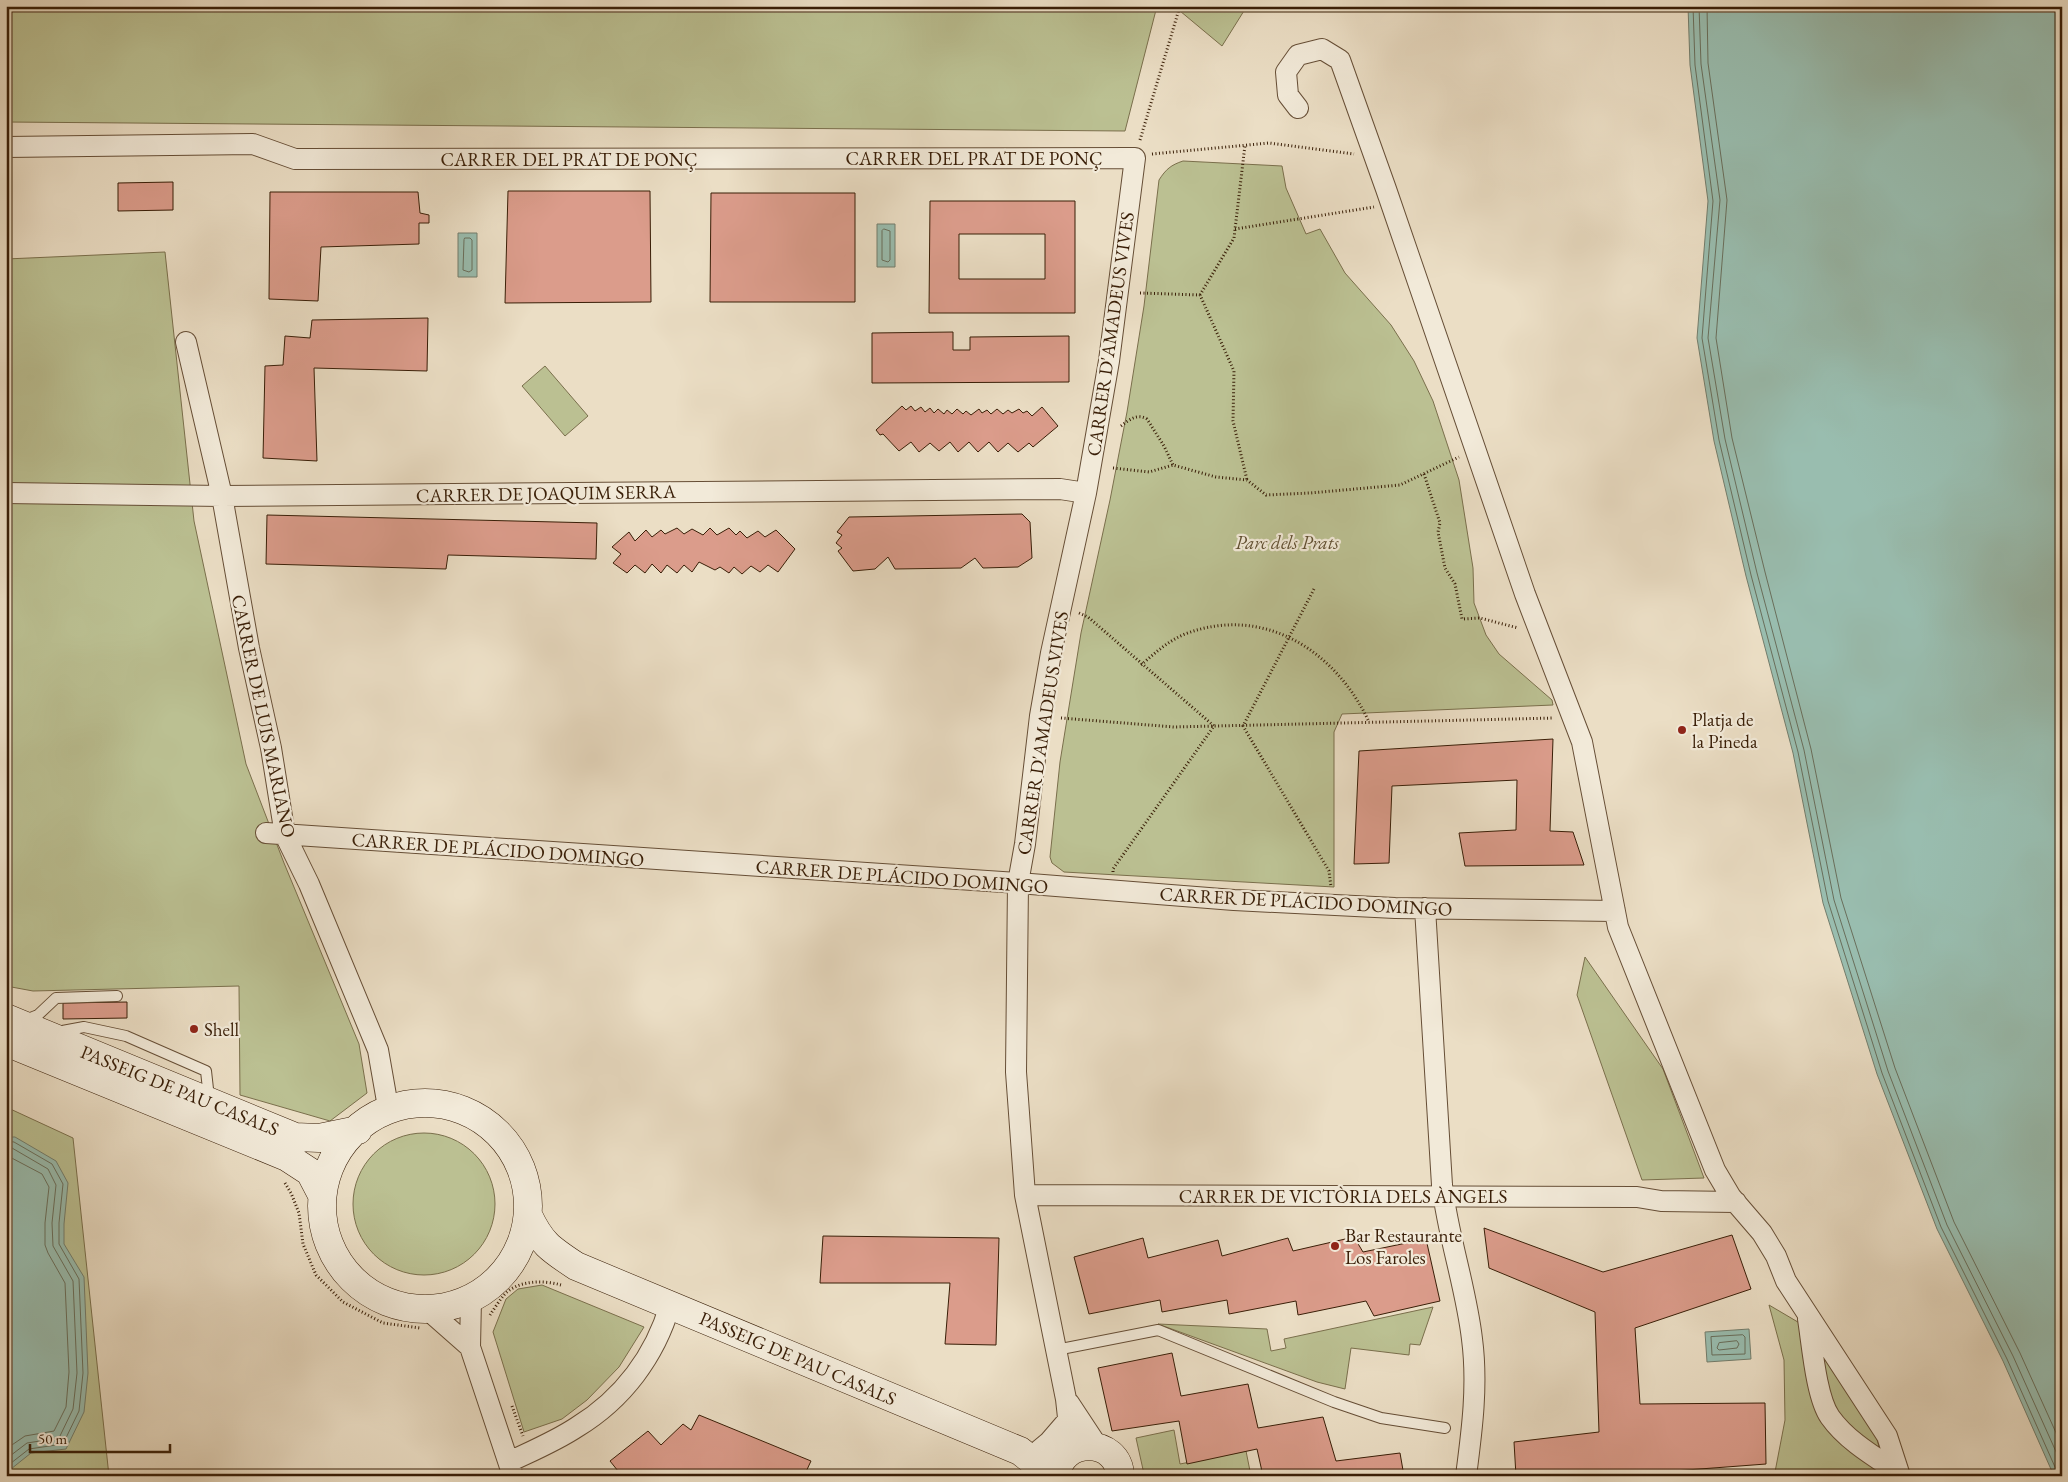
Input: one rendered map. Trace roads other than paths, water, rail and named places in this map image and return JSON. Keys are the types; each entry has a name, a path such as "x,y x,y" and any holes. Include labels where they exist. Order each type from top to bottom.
{"street":[{"path":"1298,108 1288,95 1286,72 1298,55 1322,49 1340,60 1392,204 1540,634 1582,742 1618,928 1715,1170 1736,1202 1762,1233 1776,1256 1786,1281 1887,1436 1899,1474"},
{"name":"CARRER DEL PRAT DE PONÇ","path":"6,147 253,144 295,159 1135,158"},
{"name":"CARRER D'AMADEUS VIVES","path":"1082,1448 1070,1436 1066,1399 1025,1195 1016,1072 1018,883 1025,844 1040,716 1086,493 1109,361 1135,158"},
{"name":"CARRER DE LUIS MARIANO","path":"186,342 222,496 249,648 271,748 276,834 309,884 378,1050 388,1107"},
{"name":"CARRER DE JOAQUIM SERRA","path":"6,493 222,496 1060,489 1086,493"},
{"name":"CARRER DE PLÁCIDO DOMINGO","path":"276,834 1018,883 1234,900 1425,908 1615,911"},
{"path":"1425,908 1443,1195 1468,1313 1474,1362 1474,1418 1466,1476"},
{"name":"PASSEIG DE PAU CASALS","path":"10,1028 46,1035 295,1137 319,1138 358,1130"},
{"name":"PASSEIG DE PAU CASALS","path":"10,1028 287,1157 310,1172 322,1195"},
{"path":"470,1347 426,1320 362,1290 338,1264 324,1231 322,1195 328,1171 340,1148 371,1116 388,1107 424,1101 440,1103 472,1113 486,1122 507,1144 522,1171 528,1214 521,1240 508,1267 491,1285 480,1308 470,1347 511,1469 529,1452 578,1427 635,1378 664,1326 670,1305"},
{"name":"CARRER DE VICTÒRIA DELS ÀNGELS","path":"1025,1195 1443,1195 1637,1197 1661,1201 1736,1202"},
{"name":"PASSEIG DE PAU CASALS","path":"528,1214 536,1233 569,1276"},
{"name":"PASSEIG DE PAU CASALS","path":"508,1267 543,1262 569,1276 670,1305 1028,1452 1052,1476"},
{"path":"426,1320 450,1307 480,1308"},
{"path":"1807,1311 1821,1395 1830,1416 1854,1442 1899,1474"},
{"name":"CARRER D'AMADEUS VIVES","path":"1066,1399 1082,1448"},
{"path":"1028,1452 1049,1442 1068,1420"},
{"path":"1056,1476 1060,1462 1082,1448 1112,1456 1121,1474"},
{"name":"PASSEIG DE PAU CASALS","path":"1028,1452 1082,1448"}],"lane":[{"path":"10,1028 38,1015 56,998 117,996"},
{"path":"1056,1350 1158,1330 1334,1402 1381,1418 1445,1428"}],"water":[{"path":"1688,6 2062,6 2062,1476 2054,1476 2003,1361 1937,1229 1877,1074 1823,903 1793,753 1746,576 1714,441 1697,338 1708,201 1690,65"},
{"path":"877,224 895,224 895,267 877,267"},
{"path":"458,233 477,233 477,277 458,277"},
{"path":"6,1137 15,1137 56,1161 68,1183 64,1244 84,1277 88,1373 84,1412 66,1449 31,1453 6,1473"},
{"path":"1749,1329 1751,1359 1707,1362 1705,1332"}],"place":[{"name":"Platja de la Pineda","path":"1682,730"},
{"name":"Shell","path":"194,1029"},
{"name":"Bar Restaurante Los Faroles","path":"1335,1246"}],"park label":[{"name":"Parc dels Prats","path":"1287,542"}]}
